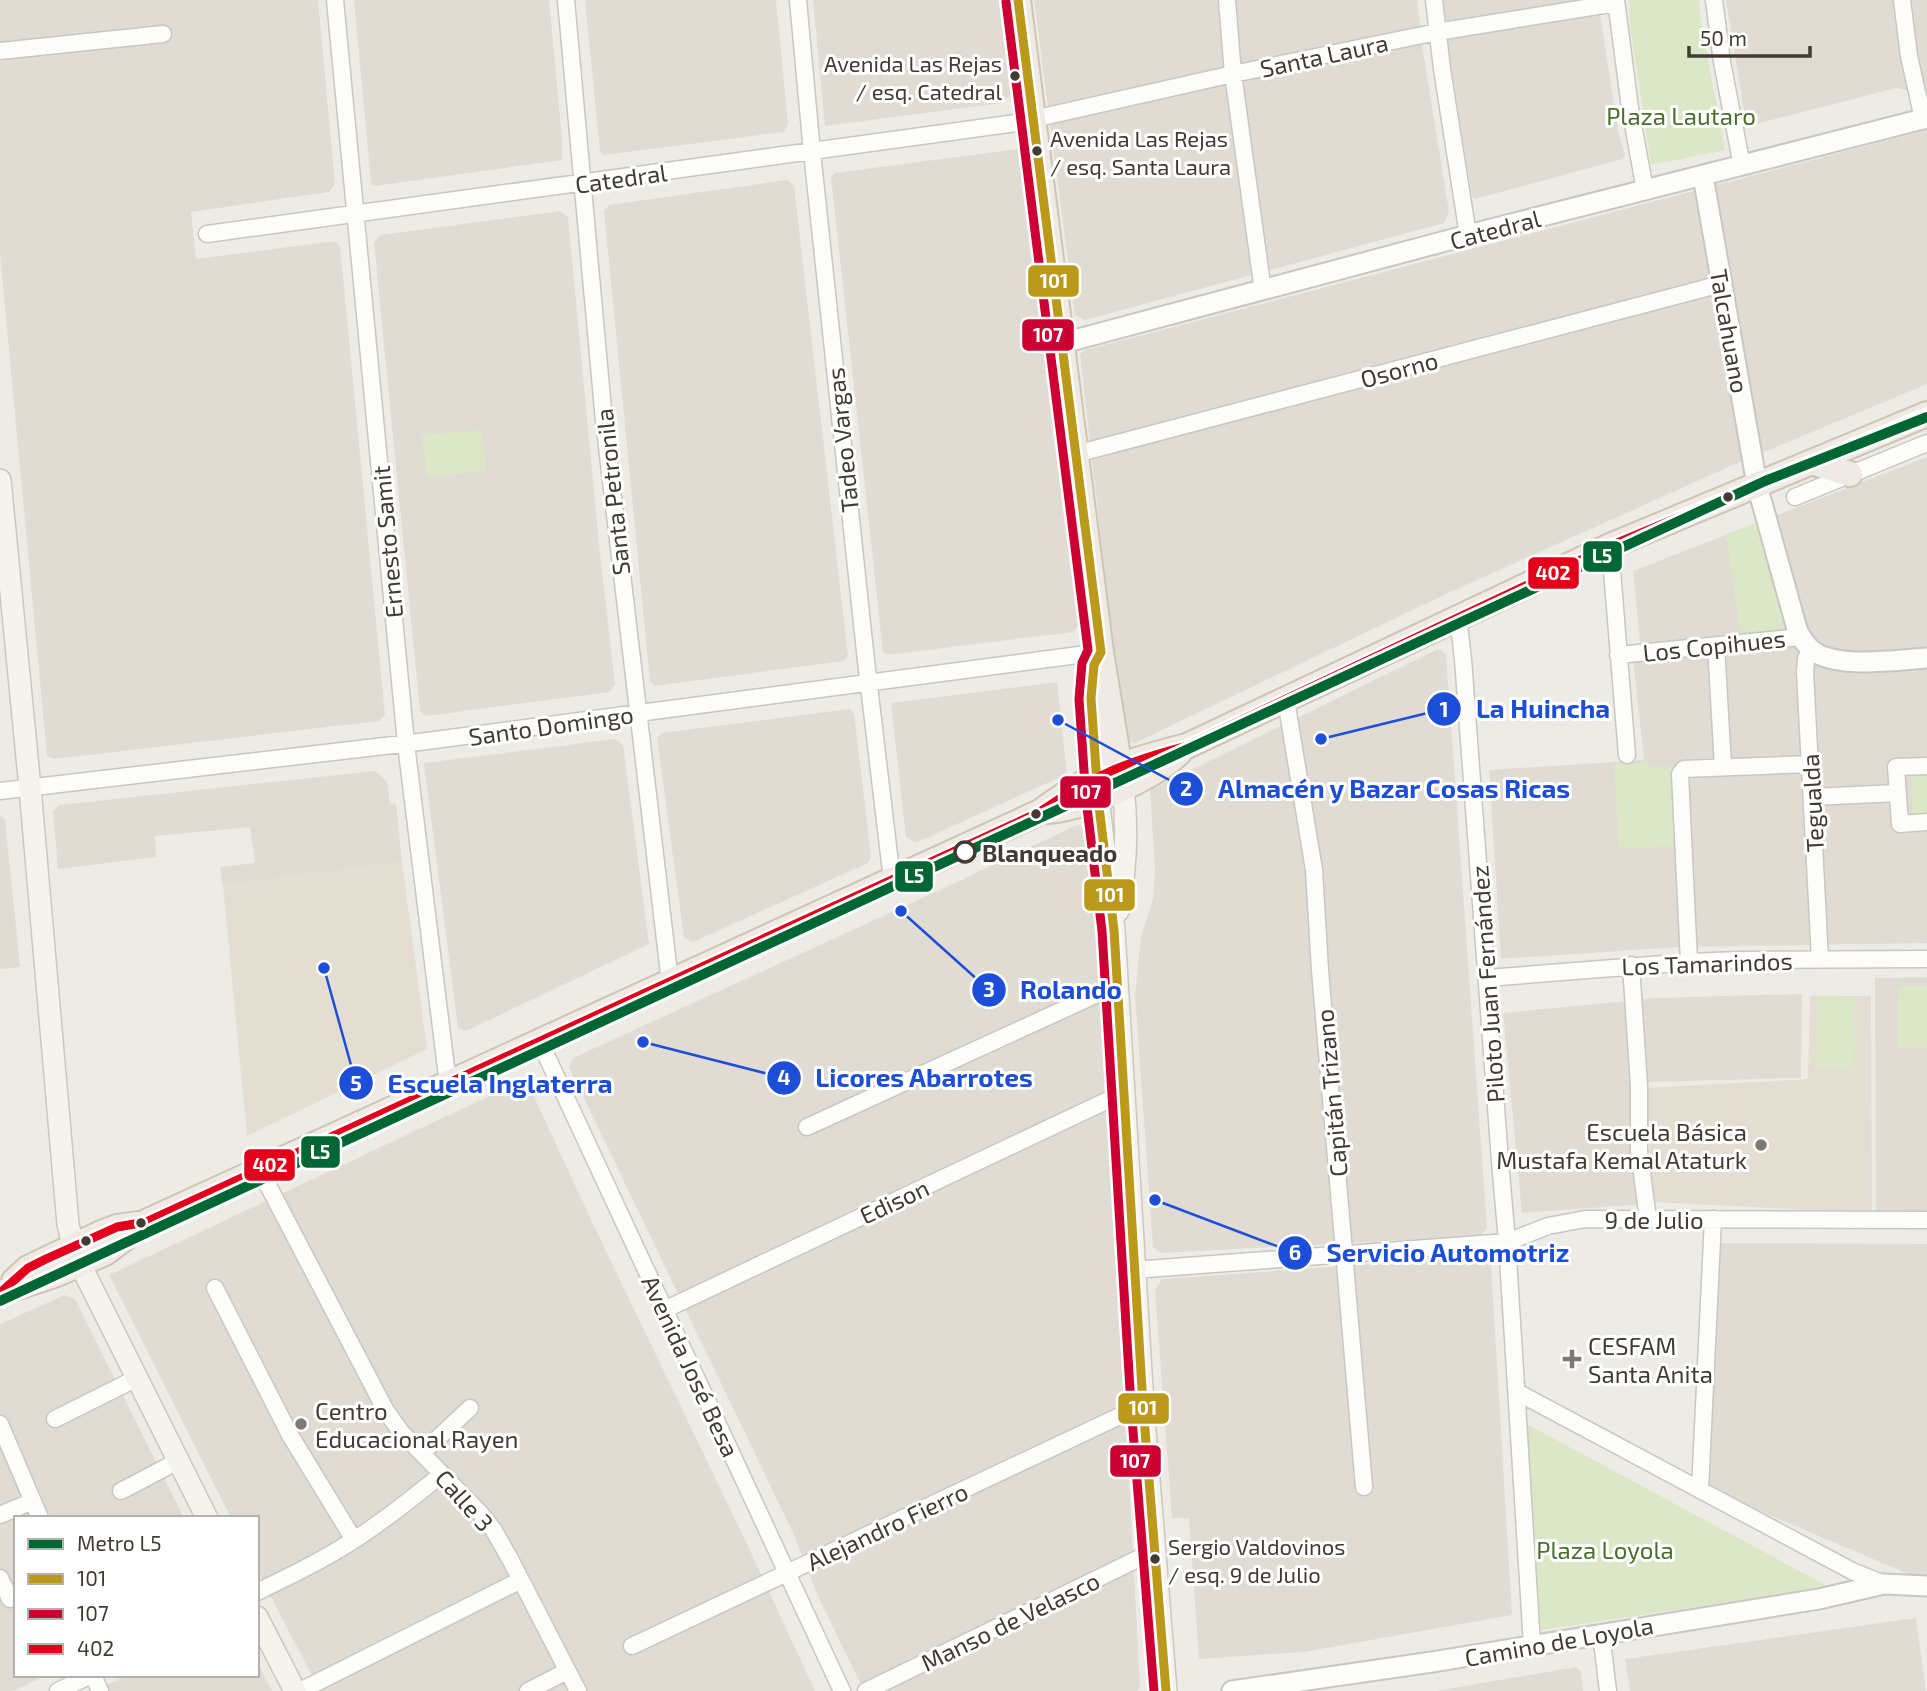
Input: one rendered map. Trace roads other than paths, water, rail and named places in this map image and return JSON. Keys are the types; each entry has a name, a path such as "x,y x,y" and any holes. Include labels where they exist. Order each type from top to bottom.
{"main road":[{"path":"1018,0 1101,652 1122,776 1126,849 1114,930"},
{"path":"2,1291 57,1275 76,1255 105,1253 146,1223 1040,812 1068,792 1097,787 1122,776 1151,755 1187,746 1610,546 1927,414"},
{"path":"1811,462 1850,474"},
{"path":"0,480 68,1224 76,1255 206,1516"},
{"path":"1101,652 1094,665 1091,686 1097,787 1114,930 1143,1405 1166,1691"},
{"path":"259,1621 295,1691"}],"street":[{"name":"Ernesto Samit","path":"335,0 406,744 448,1084"},
{"name":"Santa Petronila","path":"566,0 604,421 670,982"},
{"name":"Tadeo Vargas","path":"798,0 812,152 892,880"},
{"path":"1227,0 1233,74 1263,291"},
{"path":"1434,0 1468,235"},
{"path":"1714,0 1722,62 1742,166"},
{"path":"1902,0 1909,57 1925,118"},
{"name":"Santa Laura","path":"1034,120 1233,74 1437,32 1616,2"},
{"path":"1616,2 1628,95 1645,190"},
{"path":"0,51 163,34"},
{"name":"Catedral","path":"1063,343 1468,235 1925,118"},
{"name":"Catedral","path":"207,234 1034,120"},
{"name":"Talcahuano","path":"1703,176 1757,485"},
{"name":"Osorno","path":"1076,454 1721,284"},
{"path":"1795,497 1927,443"},
{"name":"Tegualda","path":"1757,485 1797,629 1805,643 1819,959"},
{"path":"1610,546 1627,755"},
{"name":"Piloto Juan Fernández","path":"1458,617 1464,659 1507,1242 1532,1645"},
{"name":"Los Copihues","path":"1618,655 1716,645 1805,643 1824,657 1850,662 1927,658"},
{"path":"1716,645 1723,767"},
{"name":"Santo Domingo","path":"0,791 406,744 1101,652"},
{"name":"Capitán Trizano","path":"1286,700 1316,895 1364,1487"},
{"path":"1689,962 1680,774 1684,769 1810,764"},
{"path":"1927,766 1896,767 1900,824 1927,822"},
{"path":"1812,797 1898,793"},
{"name":"Los Tamarindos","path":"1487,978 1689,962 1927,959"},
{"path":"1631,965 1639,1086 1639,1150 1648,1219"},
{"path":"807,1127 1117,985"},
{"name":"Avenida José Besa","path":"540,1042 842,1691"},
{"name":"Edison","path":"664,1310 1123,1093"},
{"name":"Calle 3","path":"260,1170 386,1411 401,1432 493,1529 578,1691"},
{"name":"9 de Julio","path":"1134,1270 1507,1242 1534,1230 1585,1219 1927,1220"},
{"path":"1700,1490 1713,1219"},
{"path":"215,1288 296,1446 354,1540"},
{"path":"55,1419 137,1378"},
{"name":"Camino de Loyola","path":"1517,1392 1852,1571 1884,1584"},
{"name":"Alejandro Fierro","path":"632,1646 1143,1405"},
{"path":"422,1453 470,1408"},
{"path":"0,1424 4,1447 39,1516"},
{"path":"121,1491 178,1461"},
{"path":"259,1591 354,1540 442,1474"},
{"path":"0,1515 33,1501"},
{"name":"Manso de Velasco","path":"866,1691 1154,1551"},
{"path":"0,1578 10,1599"},
{"path":"300,1691 522,1580"},
{"name":"Camino de Loyola","path":"1232,1691 1432,1662 1819,1598 1884,1584 1927,1586"},
{"path":"1601,1633 1608,1691"},
{"path":"527,1691 567,1671"},
{"path":"58,1691 88,1677"}],"metro line":[{"name":"L5","path":"0,1301 1765,481 1927,417"}],"place":[{"name":"Avenida Las Rejas / esq. Catedral","path":"1015,76"},
{"name":"Avenida Las Rejas / esq. Santa Laura","path":"1037,151"},
{"name":"Almacén y Bazar Cosas Ricas","path":"1058,720"},
{"name":"La Huincha","path":"1321,739"},
{"name":"Blanqueado","path":"965,852"},
{"name":"Rolando","path":"901,911"},
{"name":"Escuela Inglaterra","path":"324,968"},
{"name":"Licores Abarrotes","path":"643,1042"},
{"name":"Escuela Básica Mustafa Kemal Ataturk","path":"1761,1145"},
{"name":"Servicio Automotriz","path":"1155,1200"},
{"name":"CESFAM Santa Anita","path":"1572,1359"},
{"name":"Centro Educacional Rayen","path":"301,1424"},
{"name":"Sergio Valdovinos / esq. 9 de Julio","path":"1155,1559"}],"park label":[{"name":"Plaza Lautaro","path":"1681,115"},
{"name":"Plaza Loyola","path":"1605,1549"}]}
